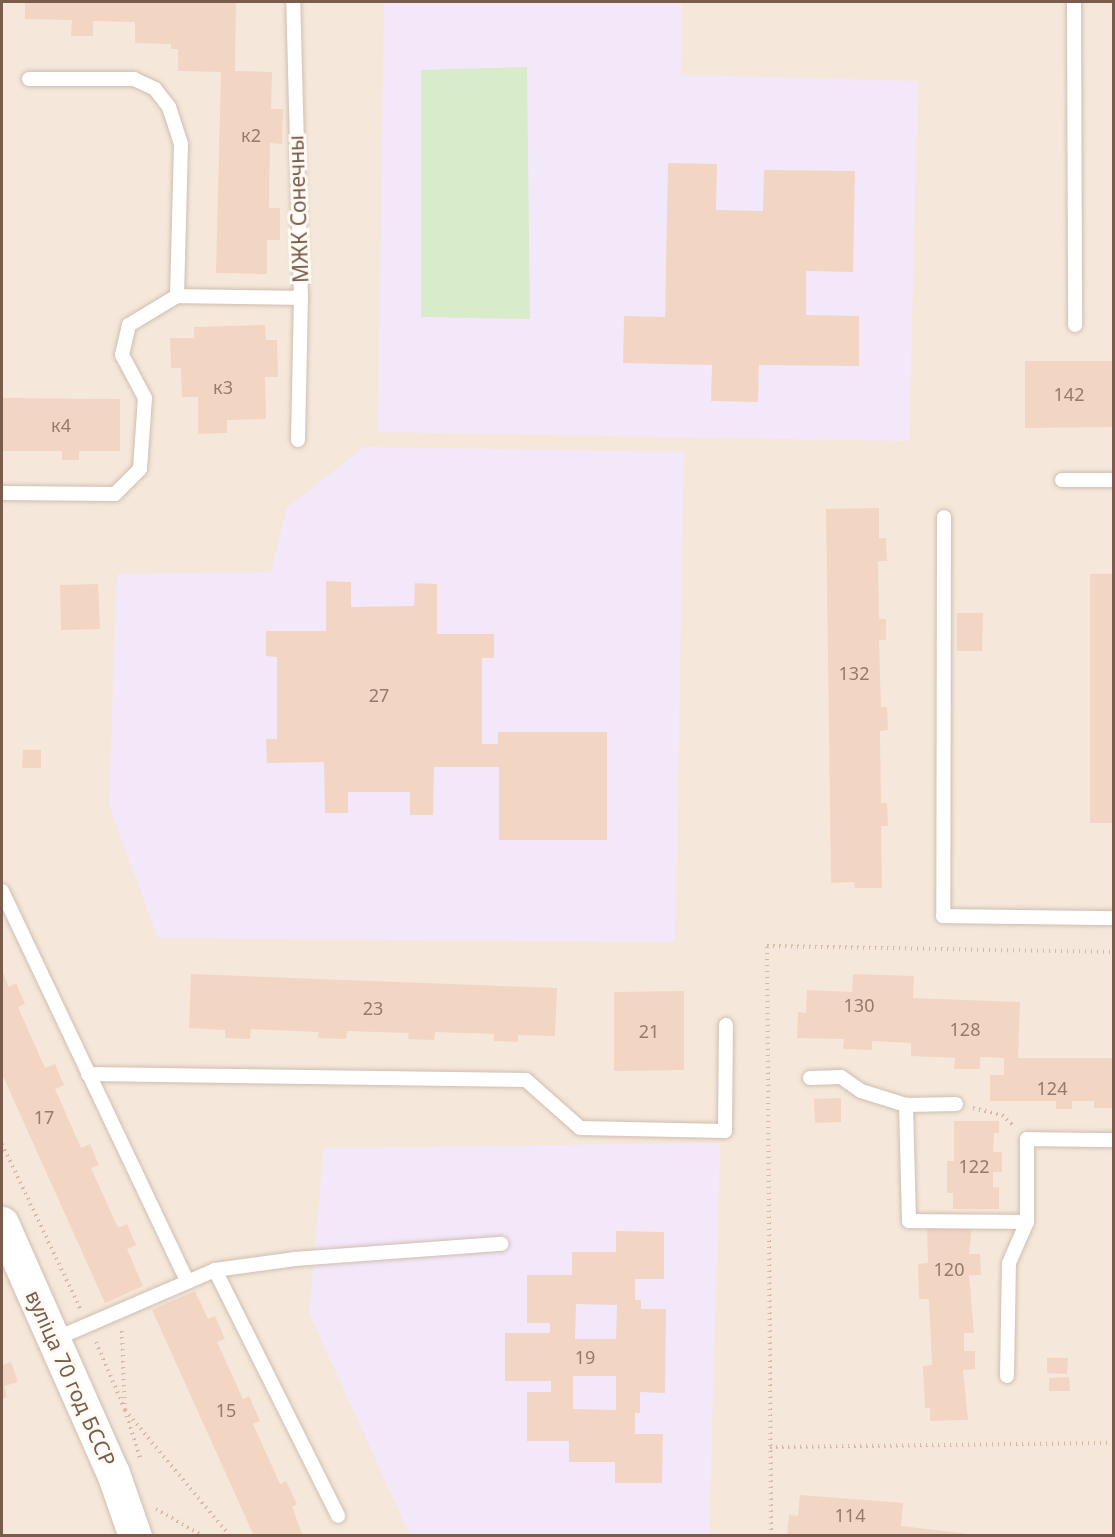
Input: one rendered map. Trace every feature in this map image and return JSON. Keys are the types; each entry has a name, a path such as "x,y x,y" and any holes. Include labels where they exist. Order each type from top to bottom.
{"street":[{"name":"вуліца 70 год БССР","path":"2,1223 113,1473 135,1536"}],"lane":[{"name":"МЖК Сонечны","path":"177,296 301,298 293,2"},
{"path":"1074,2 1075,325"},
{"path":"2,493 115,494 140,469 145,398 122,355 129,325 177,296 181,144 169,107 155,89 134,80 29,79"},
{"path":"298,440 301,298"},
{"path":"1062,480 1113,480"},
{"path":"944,517 943,915 1113,918"},
{"path":"2,891 187,1280"},
{"path":"88,1074 526,1080 580,1128 725,1131 726,1025"},
{"path":"810,1078 841,1077 861,1091 906,1105 956,1104"},
{"path":"906,1105 909,1221 1027,1222"},
{"path":"1007,1376 1009,1263 1027,1222 1027,1139 1113,1140"},
{"path":"55,1340 187,1280 215,1270 295,1258 501,1244"},
{"path":"215,1270 338,1516"}],"path":[{"path":"771,1536 766,946 1113,952"},
{"path":"956,1104 1002,1115 1027,1139"},
{"path":"121,1309 125,1410 230,1536"},
{"path":"770,1447 1113,1443"},
{"path":"155,1509 203,1536"}],"shaded area":[{"path":"2,2 1113,2 1113,1535 2,1535"},
{"path":"384,2 682,2 681,75 918,81 909,441 378,432"},
{"path":"364,447 684,452 675,942 158,938 109,805 117,574 271,572 287,508"},
{"path":"720,1143 709,1535 410,1535 309,1313 324,1148"}],"green space":[{"path":"527,67 530,319 421,317 421,70"}],"building":[{"path":"25,2 236,2 235,71 272,72 271,109 283,109 282,144 270,143 269,208 280,208 280,240 267,240 267,274 216,273 221,72 178,71 178,49 171,49 171,44 135,43 135,22 93,21 93,36 71,36 72,20 25,19"},
{"path":"668,163 717,164 716,210 763,211 764,170 855,171 853,272 806,271 806,315 859,316 859,366 759,365 758,402 711,401 712,365 623,363 624,316 665,317"},
{"path":"265,325 266,340 277,340 278,377 265,377 266,419 227,420 227,433 198,434 198,397 182,397 181,368 171,368 170,338 194,338 194,327"},
{"path":"1025,361 1114,361 1114,427 1025,428"},
{"path":"2,398 120,399 120,451 79,451 79,460 62,460 62,451 2,451"},
{"path":"879,508 879,538 886,538 887,561 878,561 879,619 886,619 886,640 879,640 881,707 887,707 888,730 880,731 881,803 887,803 888,826 881,826 882,888 855,888 854,882 831,883 826,509"},
{"path":"1090,574 1114,574 1114,823 1090,823"},
{"path":"326,581 351,582 351,607 414,606 415,583 437,584 437,634 494,634 494,658 482,658 482,744 498,744 498,732 607,732 607,840 499,840 499,767 434,767 433,815 410,815 410,792 348,792 348,813 325,813 324,762 267,763 266,739 277,739 277,657 266,656 266,631 326,631"},
{"path":"98,584 100,629 61,630 60,585"},
{"path":"957,613 983,613 982,651 957,651"},
{"path":"23,750 41,750 41,768 22,768"},
{"path":"2,970 9,987 16,983 25,1004 18,1007 45,1068 55,1064 64,1085 55,1089 81,1148 90,1144 99,1165 91,1168 118,1228 127,1224 136,1245 127,1249 143,1286 105,1303 2,1074"},
{"path":"191,974 557,988 555,1036 518,1035 518,1042 494,1041 494,1034 435,1032 434,1040 408,1039 409,1033 347,1031 346,1039 318,1038 319,1032 251,1029 250,1039 225,1038 225,1030 189,1028"},
{"path":"853,974 914,976 913,998 1020,1002 1018,1058 1114,1058 1114,1108 1094,1108 1094,1101 1072,1101 1072,1109 1056,1109 1056,1101 990,1101 990,1075 1004,1075 1004,1058 980,1057 980,1069 954,1069 955,1058 911,1056 911,1043 872,1041 872,1050 843,1049 844,1039 797,1038 798,1012 806,1013 807,990 852,992"},
{"path":"684,991 684,1070 614,1071 614,992"},
{"path":"841,1098 841,1122 815,1123 814,1099"},
{"path":"954,1121 999,1121 999,1133 994,1133 993,1152 1002,1152 1002,1172 993,1172 993,1188 999,1187 999,1209 953,1209 953,1193 947,1193 947,1161 954,1161"},
{"path":"972,1225 969,1254 980,1254 981,1275 969,1275 974,1333 964,1333 964,1351 975,1351 975,1369 963,1370 968,1420 930,1421 930,1408 925,1408 923,1366 932,1365 929,1299 919,1299 918,1264 928,1263 927,1226"},
{"path":"616,1231 664,1232 664,1279 635,1279 635,1300 641,1300 641,1309 666,1309 665,1393 640,1392 640,1413 635,1413 635,1434 663,1434 662,1483 615,1483 615,1462 569,1462 569,1441 527,1441 527,1392 551,1392 551,1381 505,1381 505,1333 550,1333 550,1323 527,1323 527,1275 572,1275 572,1252 616,1252","holes":["576,1304 617,1305 616,1339 575,1339","573,1376 616,1376 616,1410 573,1409"]},
{"path":"195,1291 208,1319 215,1316 225,1339 217,1342 243,1399 249,1396 260,1421 253,1424 280,1484 286,1481 297,1504 292,1507 303,1536 254,1536 152,1310"},
{"path":"1047,1358 1068,1358 1067,1374 1047,1373"},
{"path":"11,1362 18,1382 4,1386 7,1397 2,1399 2,1365"},
{"path":"1069,1377 1070,1391 1049,1391 1049,1378"},
{"path":"800,1495 903,1503 901,1526 986,1536 787,1536 789,1515 798,1516"}]}
